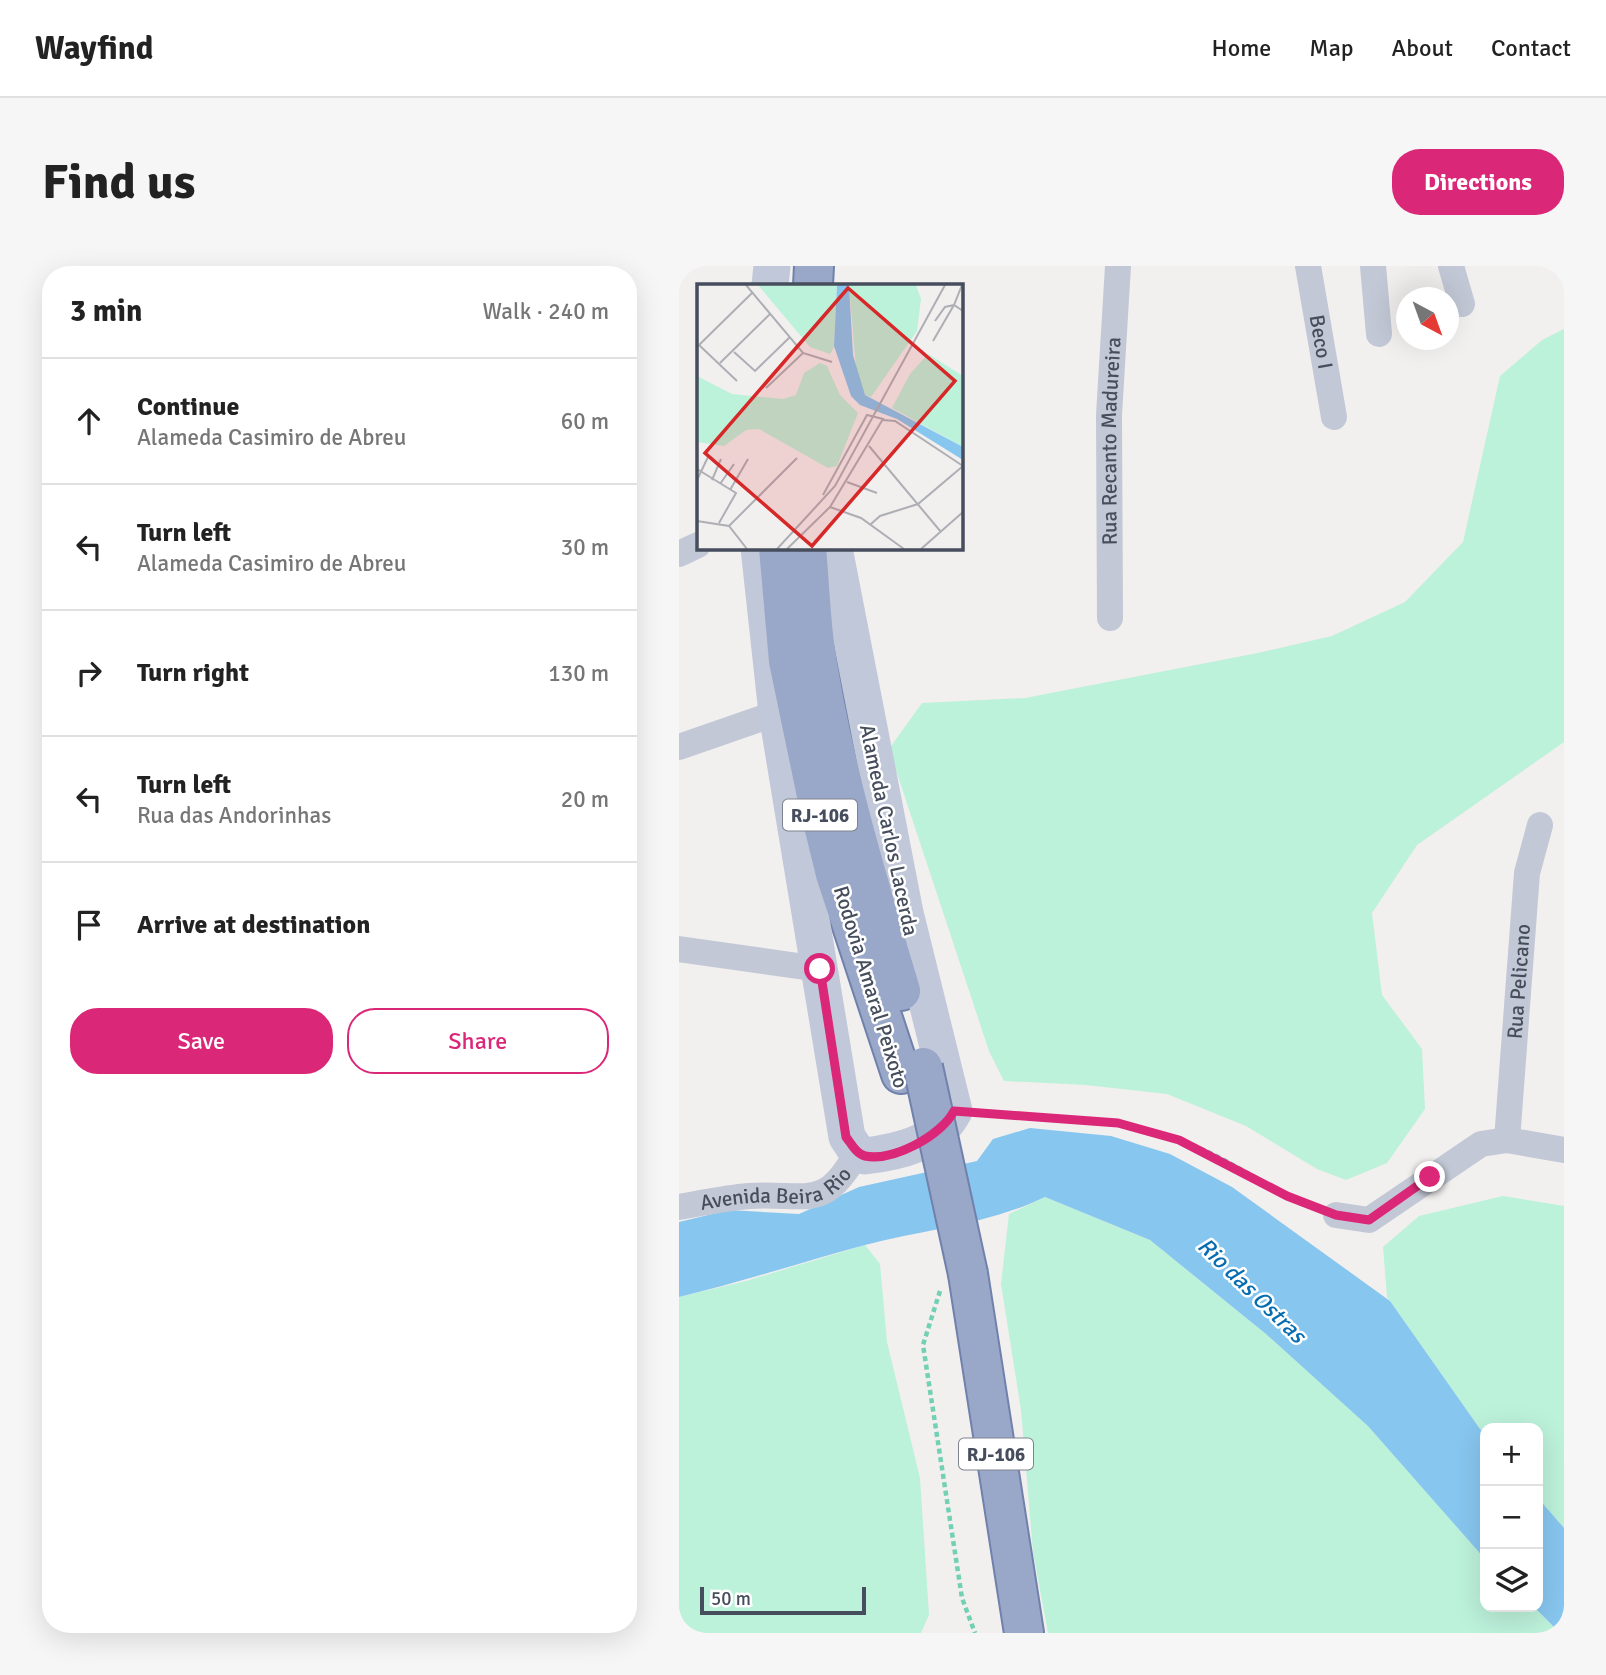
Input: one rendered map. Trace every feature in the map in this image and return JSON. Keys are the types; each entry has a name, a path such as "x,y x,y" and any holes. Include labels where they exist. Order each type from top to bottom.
{"highway":[{"path":"786,284 787,266"},
{"path":"813,284 814,266"},
{"name":"Rodovia Amaral Peixoto","path":"778,550 788,661 835,874 912,1071"},
{"name":"Rodovia Amaral Peixoto","path":"808,550 826,593 824,697 852,826 912,1071 956,1277 1024,1633"},
{"name":"Rodovia Amaral Peixoto","path":"956,1277 1002,1633"}],"main road":[{"path":"770,284 772,266"},
{"path":"831,284 833,266"},
{"path":"759,550 776,713 846,1137 857,1152 865,1156 904,1150 940,1130 954,1111"},
{"name":"Alameda Carlos Lacerda","path":"834,550 826,593 954,1111"}],"street":[{"name":"Rua Recanto Madureira","path":"1110,618 1109,415 1118,266"},
{"name":"Beco I","path":"1308,266 1334,416"},
{"path":"1373,266 1379,334"},
{"path":"1451,266 1462,304"},
{"path":"679,554 697,545"},
{"path":"679,747 776,713"},
{"name":"Rua Pelicano","path":"1507,1140 1527,873 1540,825"},
{"path":"679,949 820,969"},
{"path":"1336,1215 1369,1220 1481,1144 1507,1140 1564,1150"},
{"name":"Avenida Beira Rio","path":"679,1207 750,1196 801,1198 831,1190 857,1152"}],"path":[{"path":"954,1111 1118,1123 1179,1140 1287,1196 1336,1215"},
{"path":"956,1277 923,1345 962,1598 975,1633"}],"green space":[{"path":"1564,329 1564,742 1417,845 1372,913 1382,995 1422,1049 1425,1109 1387,1163 1346,1180 1317,1169 1246,1126 1167,1094 1086,1085 1004,1081 989,1051 889,749 922,703 1025,698 1258,653 1332,636 1405,602 1463,542 1500,376 1542,340"},
{"path":"1503,1196 1564,1206 1564,1528 1543,1504 1543,1423 1480,1423 1480,1429 1387,1297 1383,1247 1419,1216"},
{"path":"1045,1197 1150,1240 1266,1334 1369,1426 1480,1553 1480,1612 1539,1612 1560,1633 1048,1633 1033,1552 1021,1410 1001,1284 1009,1214"},
{"path":"865,1245 880,1264 887,1342 920,1478 929,1615 921,1633 679,1633 679,1297 746,1281"}],"water":[{"name":"Rio das Ostras","path":"1030,1128 1111,1136 1170,1154 1232,1187 1390,1301 1480,1429 1480,1553 1368,1426 1266,1334 1150,1240 1045,1197 1001,1214 865,1245 679,1297 679,1222 729,1210 799,1214 859,1187 977,1161 993,1139"},
{"path":"1543,1504 1564,1528 1564,1633 1560,1633 1539,1612 1543,1612"}],"route":[{"path":"820,969 846,1137 857,1152 865,1156 904,1150 923,1141 940,1130 954,1111 1118,1123 1179,1140 1287,1196 1336,1215 1369,1220 1430,1177"}]}
